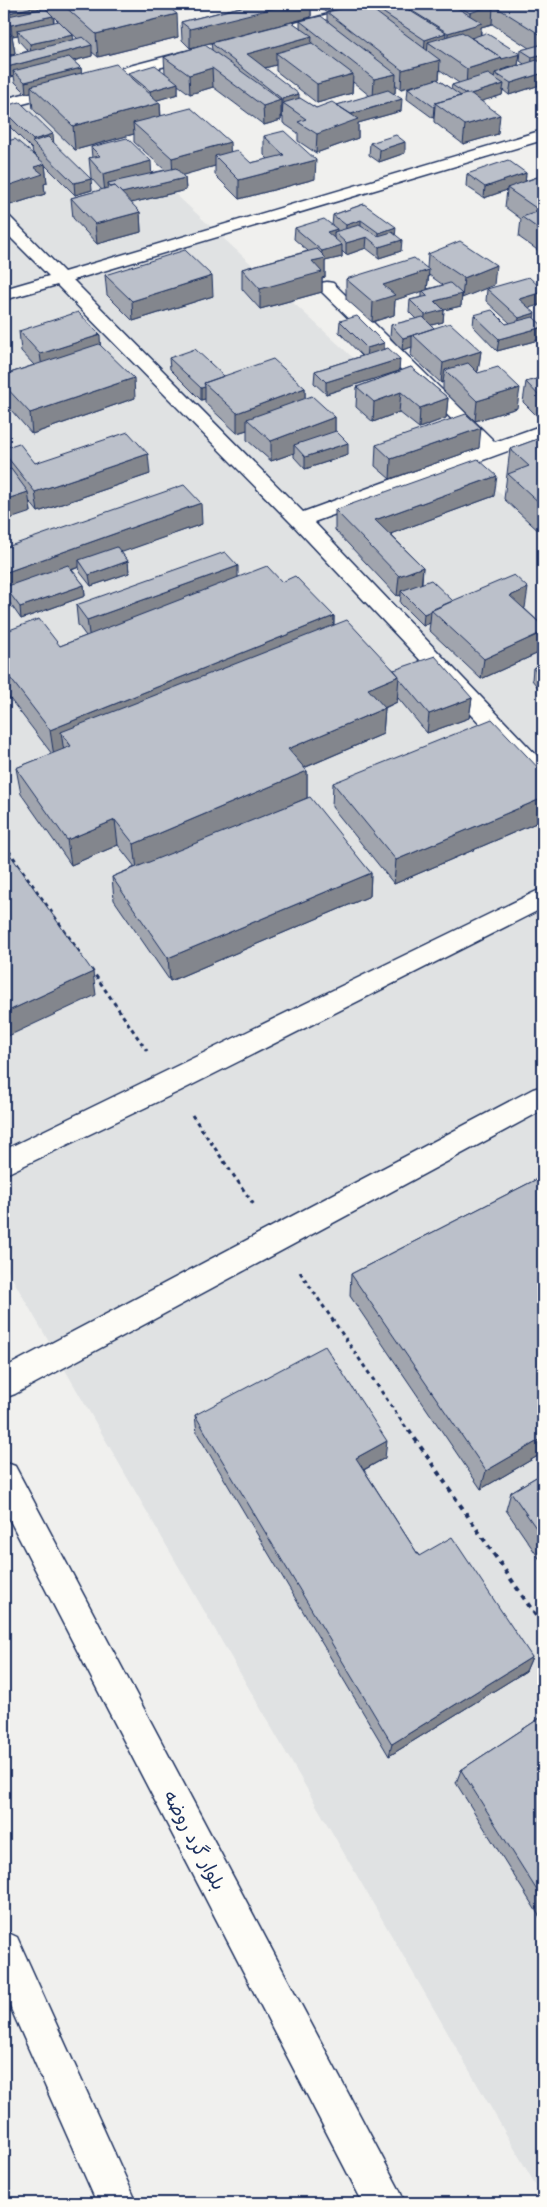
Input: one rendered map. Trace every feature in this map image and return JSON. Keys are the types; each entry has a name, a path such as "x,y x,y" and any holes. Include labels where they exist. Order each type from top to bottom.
{"street":[{"path":"248,39 382,4"},
{"path":"4,88 11,102 219,47"},
{"path":"4,294 543,134"},
{"path":"4,221 300,520 543,776"},
{"path":"328,287 492,449"},
{"path":"300,520 543,430"},
{"path":"4,1163 170,1083 543,897"},
{"path":"4,1384 543,1097"},
{"name":"بلوار گرد روضه","path":"4,1477 386,2203"},
{"path":"4,1950 117,2203"}],"shaded area":[{"path":"4,36 543,533 543,2198 4,1264"}],"building":[{"path":"4,4 35,4 38,6 4,14"},
{"path":"62,4 164,4 177,14 96,34"},
{"path":"253,4 291,4 190,29 181,22"},
{"path":"363,4 440,60 402,70 327,12"},
{"path":"370,4 399,4 446,33 425,40"},
{"path":"401,4 451,4 482,23 448,33"},
{"path":"455,4 529,4 543,12 543,34 541,35 493,5 470,13"},
{"path":"45,8 53,16 11,25 4,18 4,17"},
{"path":"321,16 396,74 374,79 300,21"},
{"path":"59,21 73,35 30,44 17,30"},
{"path":"292,22 312,36 247,54 299,94 282,99 211,43"},
{"path":"4,27 12,35 4,37"},
{"path":"462,32 502,58 467,69 428,42"},
{"path":"486,33 520,54 502,59 471,38"},
{"path":"83,37 92,45 7,67 4,64 4,58"},
{"path":"312,43 353,74 317,84 276,53"},
{"path":"543,44 543,54 532,57 521,50"},
{"path":"205,45 281,100 263,106 212,68 189,75 164,57"},
{"path":"69,57 81,68 25,82 13,71"},
{"path":"537,60 543,64 543,73 511,83 495,73"},
{"path":"116,64 160,103 73,126 31,86"},
{"path":"155,65 178,83 150,91 128,73"},
{"path":"488,74 504,84 470,94 466,94 452,85"},
{"path":"437,79 461,96 435,103 434,107 408,88"},
{"path":"388,90 402,99 351,114 337,105"},
{"path":"470,93 500,115 465,125 435,103"},
{"path":"300,98 316,108 332,102 358,119 317,134 298,122 306,119 283,103"},
{"path":"20,102 53,134 33,140 4,111 4,106"},
{"path":"191,108 230,142 172,158 133,123"},
{"path":"284,131 316,160 239,180 215,156 237,150 251,163 284,155 264,136"},
{"path":"396,135 405,142 380,150 370,143"},
{"path":"48,137 91,179 74,183 32,142"},
{"path":"127,138 151,161 103,174 89,158 100,156 91,147"},
{"path":"15,139 45,164 34,167 43,174 7,186 4,183 4,142"},
{"path":"508,160 526,173 485,187 467,174"},
{"path":"176,168 185,178 122,193 115,186 111,187 108,183"},
{"path":"543,175 543,205 536,208 507,188"},
{"path":"115,186 140,212 95,224 71,198"},
{"path":"364,204 396,227 379,233 361,220 346,225 333,215"},
{"path":"543,210 543,232 522,217"},
{"path":"324,219 337,229 327,232 342,245 322,251 295,228"},
{"path":"359,225 378,236 392,232 402,240 379,247 367,237 346,243 334,232"},
{"path":"460,241 496,265 464,278 428,254"},
{"path":"317,249 326,258 312,261 322,272 260,289 242,269"},
{"path":"185,250 212,276 132,301 105,275"},
{"path":"414,258 429,270 383,285 395,295 373,302 346,279"},
{"path":"529,277 543,292 519,299 535,313 519,318 487,289"},
{"path":"450,283 462,294 435,301 444,310 425,315 410,300 428,296 423,291"},
{"path":"492,310 506,324 533,317 543,327 499,339 474,315"},
{"path":"78,312 100,335 40,354 19,331"},
{"path":"357,316 384,343 367,348 340,321"},
{"path":"423,317 434,328 403,338 391,325"},
{"path":"450,323 481,351 443,363 413,335"},
{"path":"99,344 134,378 30,413 4,385 4,375"},
{"path":"388,348 400,359 326,382 315,371"},
{"path":"195,349 224,376 204,383 205,387 201,388 169,358"},
{"path":"273,359 305,388 237,413 204,383"},
{"path":"468,363 478,373 498,367 520,388 477,401 445,370"},
{"path":"411,367 448,398 420,408 401,392 374,402 357,387"},
{"path":"543,377 543,400 526,382"},
{"path":"312,396 335,417 271,441 247,419"},
{"path":"466,414 481,428 391,459 376,445"},
{"path":"336,431 348,443 305,457 294,445"},
{"path":"128,432 148,454 35,492 4,453 4,448 19,443 35,463"},
{"path":"543,437 543,506 508,474 529,466 510,449"},
{"path":"478,459 497,476 375,520 423,567 399,576 335,510"},
{"path":"11,469 28,492 4,500 4,471"},
{"path":"184,485 201,503 4,573 4,548"},
{"path":"117,547 128,561 89,575 79,560"},
{"path":"225,552 238,566 87,620 76,605"},
{"path":"68,565 84,585 20,607 5,587"},
{"path":"267,566 282,582 295,576 334,616 50,730 4,670 4,632 39,619 60,646"},
{"path":"514,575 528,588 510,596 543,626 543,632 484,659 431,610"},
{"path":"431,580 453,601 424,614 401,591"},
{"path":"347,620 399,676 368,689 385,708 288,749 307,771 134,844 115,820 67,840 16,768 71,746 61,732"},
{"path":"435,656 472,698 429,714 394,670"},
{"path":"543,665 543,680 533,668"},
{"path":"492,719 543,773 543,798 396,860 333,783"},
{"path":"310,797 371,873 168,958 112,877"},
{"path":"4,846 93,972 4,1013"},
{"path":"543,1176 543,1438 486,1471 351,1274"},
{"path":"325,1346 387,1441 356,1458 419,1556 452,1537 532,1657 392,1744 195,1415"},
{"path":"543,1473 543,1538 511,1492"},
{"path":"543,1716 543,1900 461,1770"}]}
